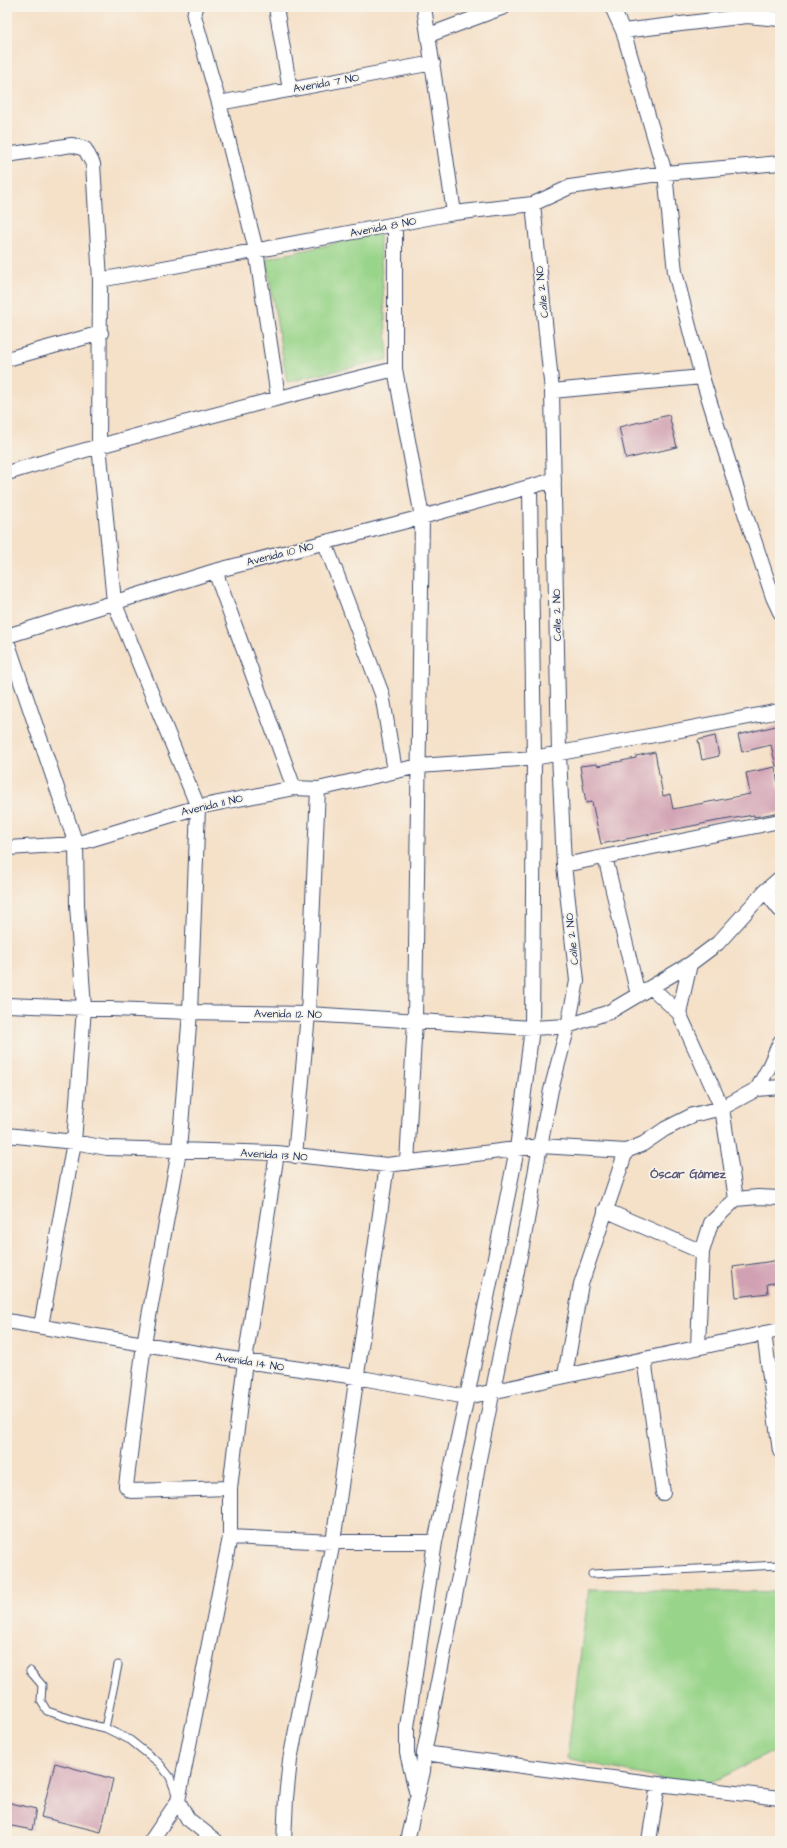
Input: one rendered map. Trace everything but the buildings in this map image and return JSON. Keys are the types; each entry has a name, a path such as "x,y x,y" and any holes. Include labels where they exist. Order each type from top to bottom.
{"street":[{"path":"196,7 194,16 219,103 256,250 278,397"},
{"path":"276,7 290,90"},
{"path":"424,7 454,213"},
{"path":"429,35 504,7"},
{"path":"612,7 623,31 665,173 675,272 702,377 736,486 773,597 780,612"},
{"path":"623,31 746,12 780,19"},
{"name":"Avenida 7 NO","path":"219,103 433,63"},
{"path":"7,155 72,145 85,149 93,164 100,280 99,445 114,602 198,807 190,1012 179,1151 144,1344 126,1486 128,1490 230,1488"},
{"name":"Avenida 8 NO","path":"100,280 454,213 533,204 570,187 665,173 780,163"},
{"name":"Calle 2 NO","path":"407,1841 423,1771 424,1753 459,1576 479,1459 551,1090 568,1026 577,981 564,865 559,754 552,391 533,204"},
{"path":"395,225 395,369 422,517 414,1020 407,1163"},
{"path":"7,359 100,333"},
{"path":"7,473 99,445 278,397 395,369"},
{"path":"552,391 702,377"},
{"name":"Avenida 10 NO","path":"7,636 215,571 422,517 530,488 554,480"},
{"path":"417,1794 407,1753 407,1727 435,1542 467,1397 517,1149 532,1028 534,758 530,488"},
{"path":"325,543 382,694 395,771"},
{"path":"215,571 294,788"},
{"path":"7,641 76,844 77,905 84,1008 74,1142 41,1326"},
{"name":"Avenida 11 NO","path":"7,848 76,844 198,807 294,788 318,789 419,766 534,758 780,711"},
{"path":"295,1156 308,1014 318,789"},
{"path":"564,865 710,837 780,821"},
{"path":"605,856 638,995"},
{"name":"Avenida 12 NO","path":"7,1005 190,1012 308,1014 532,1028 568,1026 609,1012 690,964 718,943 765,891 780,878"},
{"path":"765,891 780,910"},
{"path":"679,1013 690,964"},
{"path":"651,987 679,1013 722,1108 736,1200"},
{"path":"757,1089 780,1042"},
{"path":"565,1375 581,1284 626,1151 643,1144 665,1129 692,1116 722,1108 757,1089 780,1087"},
{"name":"Avenida 13 NO","path":"7,1135 74,1142 107,1148 277,1153 387,1165 540,1146 626,1151"},
{"path":"151,1841 178,1800 230,1537 230,1488 245,1361 277,1153"},
{"path":"284,1841 290,1760 333,1542 387,1165"},
{"path":"698,1347 702,1252 710,1224 736,1200 758,1197 780,1198"},
{"path":"605,1210 702,1252"},
{"name":"Avenida 14 NO","path":"7,1321 245,1361 356,1377 467,1397 780,1330"},
{"path":"764,1333 780,1451"},
{"path":"644,1359 663,1493"},
{"path":"230,1537 333,1542 435,1542"},
{"path":"424,1753 658,1784 780,1798"},
{"path":"649,1841 658,1784"},
{"path":"178,1800 188,1819 216,1841"}],"lane":[{"path":"592,1574 780,1565"},
{"path":"105,1728 118,1665"},
{"path":"30,1671 42,1685 41,1701 47,1711 105,1728 130,1740 159,1763 170,1778 178,1800"}],"green space":[{"path":"379,233 388,359 287,382 266,259"},
{"path":"589,1589 780,1592 780,1748 701,1788 567,1758"}],"district":[{"name":"Óscar Gámez","path":"688,1174"}]}
